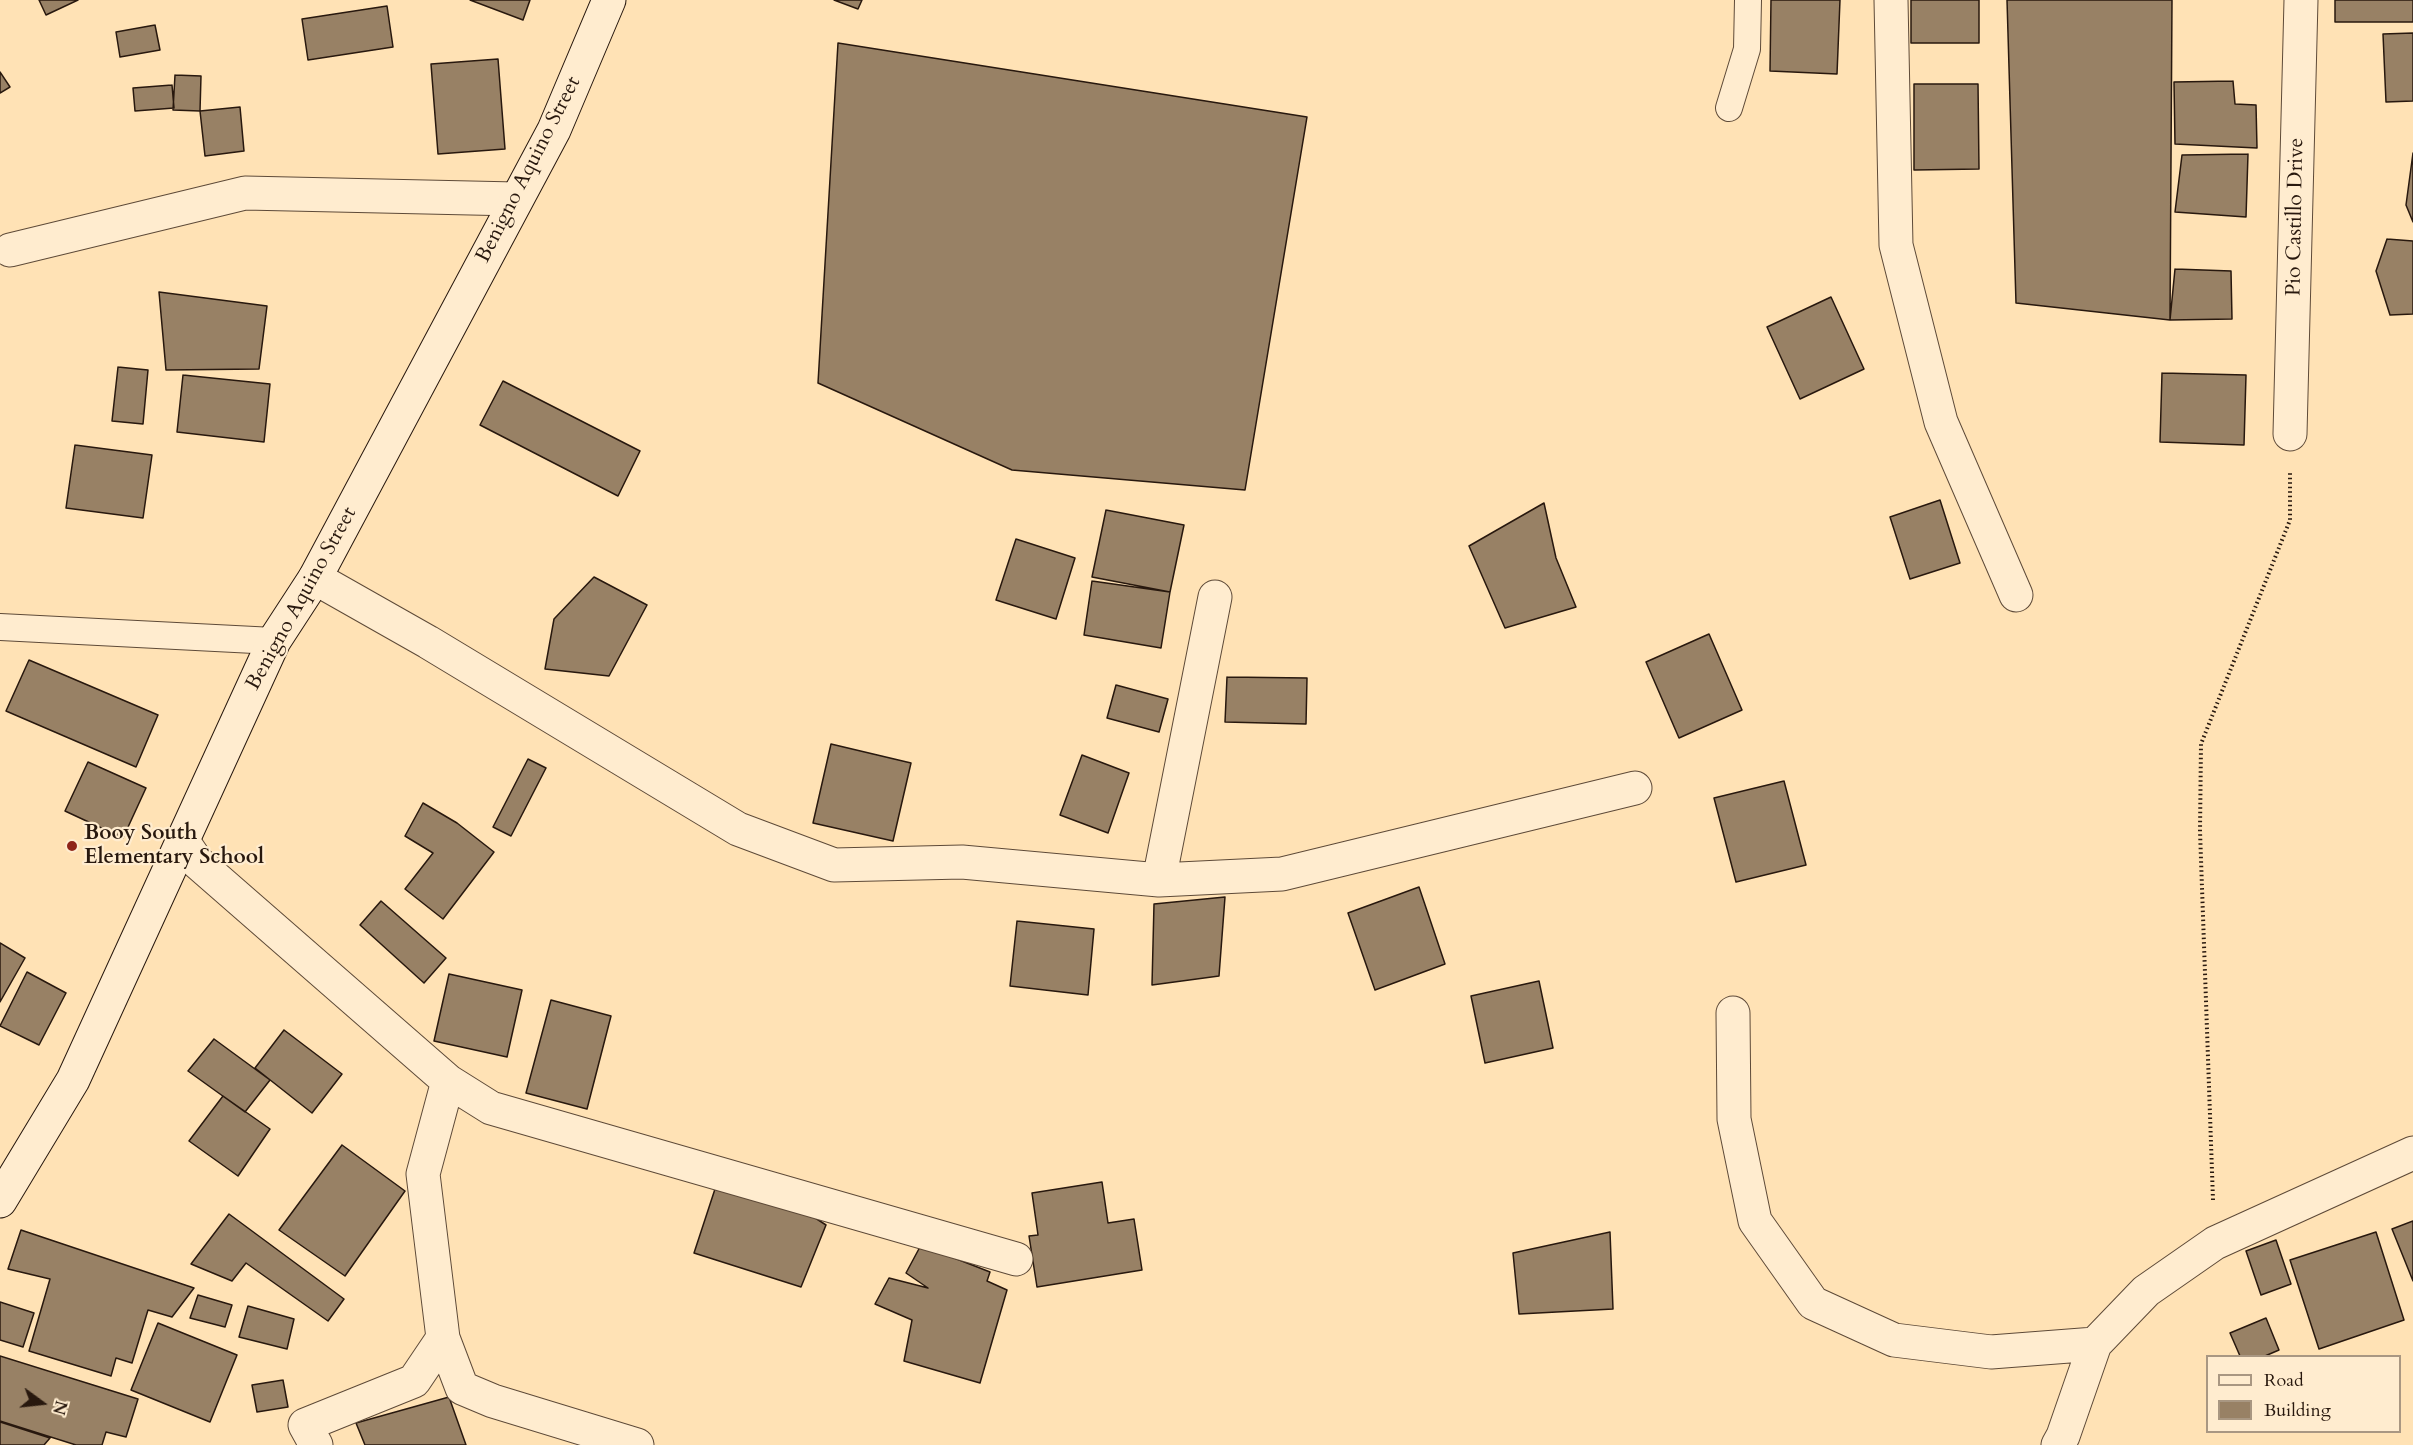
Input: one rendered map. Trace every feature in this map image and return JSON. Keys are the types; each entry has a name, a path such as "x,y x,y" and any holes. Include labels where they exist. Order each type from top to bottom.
{"street":[{"name":"Benigno Aquino Street","path":"0,1201 73,1080 274,641 315,578 554,130 609,0"},
{"path":"1891,0 1896,245 1941,422 2016,595"},
{"name":"Pio Castillo Drive","path":"2290,434 2301,0"},
{"path":"10,250 245,193 516,200"},
{"path":"315,578 428,642 738,829 834,865 962,862 1159,880 1282,874 1635,788"},
{"path":"1159,880 1215,597"},
{"path":"182,840 197,862 448,1082 491,1108 1016,1258"},
{"path":"1733,1013 1734,1119 1755,1221 1813,1303 1894,1340 1991,1352 2095,1344"},
{"path":"448,1082 423,1174 443,1338 462,1388 493,1401 637,1445"},
{"path":"2058,1445 2095,1344 2146,1291 2215,1243 2413,1154"},
{"path":"316,1445 305,1425 414,1381 443,1338"}],"lane":[{"path":"1729,108 1747,49 1748,0"},
{"path":"0,627 274,641"}],"path":[{"path":"2215,1243 2200,842 2201,744 2290,520 2290,434"}],"building":[{"path":"39,0 78,0 46,15"},
{"path":"470,0 530,0 523,20"},
{"path":"834,0 862,0 858,9"},
{"path":"1771,0 1840,0 1837,74 1770,71"},
{"path":"1911,0 1979,0 1979,43 1911,43"},
{"path":"2007,0 2172,0 2170,320 2016,303"},
{"path":"2335,0 2413,0 2413,22 2335,22"},
{"path":"387,6 393,47 308,60 302,19"},
{"path":"155,25 160,50 120,57 116,32"},
{"path":"2413,33 2413,101 2386,102 2383,34"},
{"path":"838,43 1307,117 1245,490 1012,470 818,383"},
{"path":"498,59 505,149 438,154 431,64"},
{"path":"0,72 10,87 0,93"},
{"path":"175,75 201,76 200,111 173,110"},
{"path":"2233,81 2235,104 2256,105 2257,148 2175,144 2174,82"},
{"path":"1914,84 1978,84 1979,169 1914,170"},
{"path":"172,85 174,108 135,111 133,88"},
{"path":"240,107 244,151 205,156 200,111"},
{"path":"2413,153 2413,222 2406,205"},
{"path":"2248,154 2246,217 2175,212 2182,155"},
{"path":"2387,239 2413,241 2413,314 2390,315 2376,271"},
{"path":"2175,269 2231,271 2232,319 2170,320"},
{"path":"159,292 267,306 259,369 166,370"},
{"path":"1831,297 1864,369 1800,399 1767,327"},
{"path":"118,367 148,370 143,424 112,421"},
{"path":"2162,373 2246,375 2244,445 2160,442"},
{"path":"183,375 270,384 264,442 177,432"},
{"path":"503,381 640,451 618,496 480,425"},
{"path":"75,445 152,455 143,518 66,508"},
{"path":"1940,500 1960,563 1910,579 1890,517"},
{"path":"1544,503 1556,558 1576,607 1505,628 1469,546"},
{"path":"1106,510 1184,525 1170,592 1092,577"},
{"path":"1016,539 1075,558 1056,619 996,600"},
{"path":"594,577 647,605 609,676 545,669 554,619"},
{"path":"1092,581 1170,592 1161,648 1084,635"},
{"path":"1709,634 1742,710 1679,738 1646,662"},
{"path":"29,660 158,715 136,767 6,711"},
{"path":"1227,677 1307,678 1306,724 1225,722"},
{"path":"1116,685 1168,699 1159,732 1107,718"},
{"path":"831,744 911,763 893,841 813,823"},
{"path":"1082,755 1129,773 1108,833 1060,815"},
{"path":"528,759 546,768 511,836 493,827"},
{"path":"88,762 146,788 123,838 65,811"},
{"path":"1784,781 1806,865 1736,882 1714,798"},
{"path":"423,803 457,823 494,852 443,919 405,889 433,853 405,836"},
{"path":"1419,887 1445,964 1375,990 1348,913"},
{"path":"1225,897 1219,976 1152,985 1154,904"},
{"path":"381,901 446,958 424,983 360,925"},
{"path":"1017,921 1094,929 1088,995 1010,986"},
{"path":"0,943 25,958 0,1002"},
{"path":"27,972 66,993 39,1045 0,1026"},
{"path":"449,974 522,990 507,1057 434,1041"},
{"path":"1539,981 1553,1048 1485,1063 1471,996"},
{"path":"551,1000 611,1016 587,1109 526,1093"},
{"path":"284,1030 342,1074 312,1113 255,1068"},
{"path":"214,1039 270,1080 245,1112 188,1071"},
{"path":"223,1096 270,1129 238,1176 189,1141"},
{"path":"342,1145 405,1191 345,1276 279,1230"},
{"path":"1102,1182 1108,1223 1134,1219 1142,1270 1037,1287 1029,1236 1038,1235 1032,1193"},
{"path":"715,1189 800,1208 826,1225 801,1287 694,1253"},
{"path":"229,1214 344,1299 328,1321 246,1263 232,1281 191,1264"},
{"path":"2413,1221 2413,1281 2392,1229"},
{"path":"21,1230 194,1288 172,1317 148,1310 132,1363 116,1358 111,1376 29,1351 50,1279 8,1269"},
{"path":"1610,1232 1613,1309 1519,1314 1513,1253"},
{"path":"2376,1232 2404,1320 2319,1349 2290,1260"},
{"path":"2276,1240 2291,1284 2261,1295 2246,1251"},
{"path":"921,1245 990,1272 987,1281 1007,1290 980,1383 904,1361 912,1320 875,1304 889,1278 928,1288 906,1273"},
{"path":"198,1295 232,1305 225,1327 190,1318"},
{"path":"0,1302 34,1313 23,1347 0,1340"},
{"path":"248,1306 294,1319 287,1349 239,1337"},
{"path":"2266,1318 2279,1350 2267,1355 2240,1355 2230,1333"},
{"path":"158,1323 237,1355 210,1422 131,1390"},
{"path":"0,1356 138,1399 126,1437 106,1432 102,1445 76,1445 0,1421"},
{"path":"283,1380 288,1407 257,1412 252,1385"},
{"path":"449,1397 466,1445 365,1445 356,1423"},
{"path":"0,1422 50,1438 44,1445 0,1445"}],"place":[{"name":"Booy South Elementary School","path":"72,846"}]}
